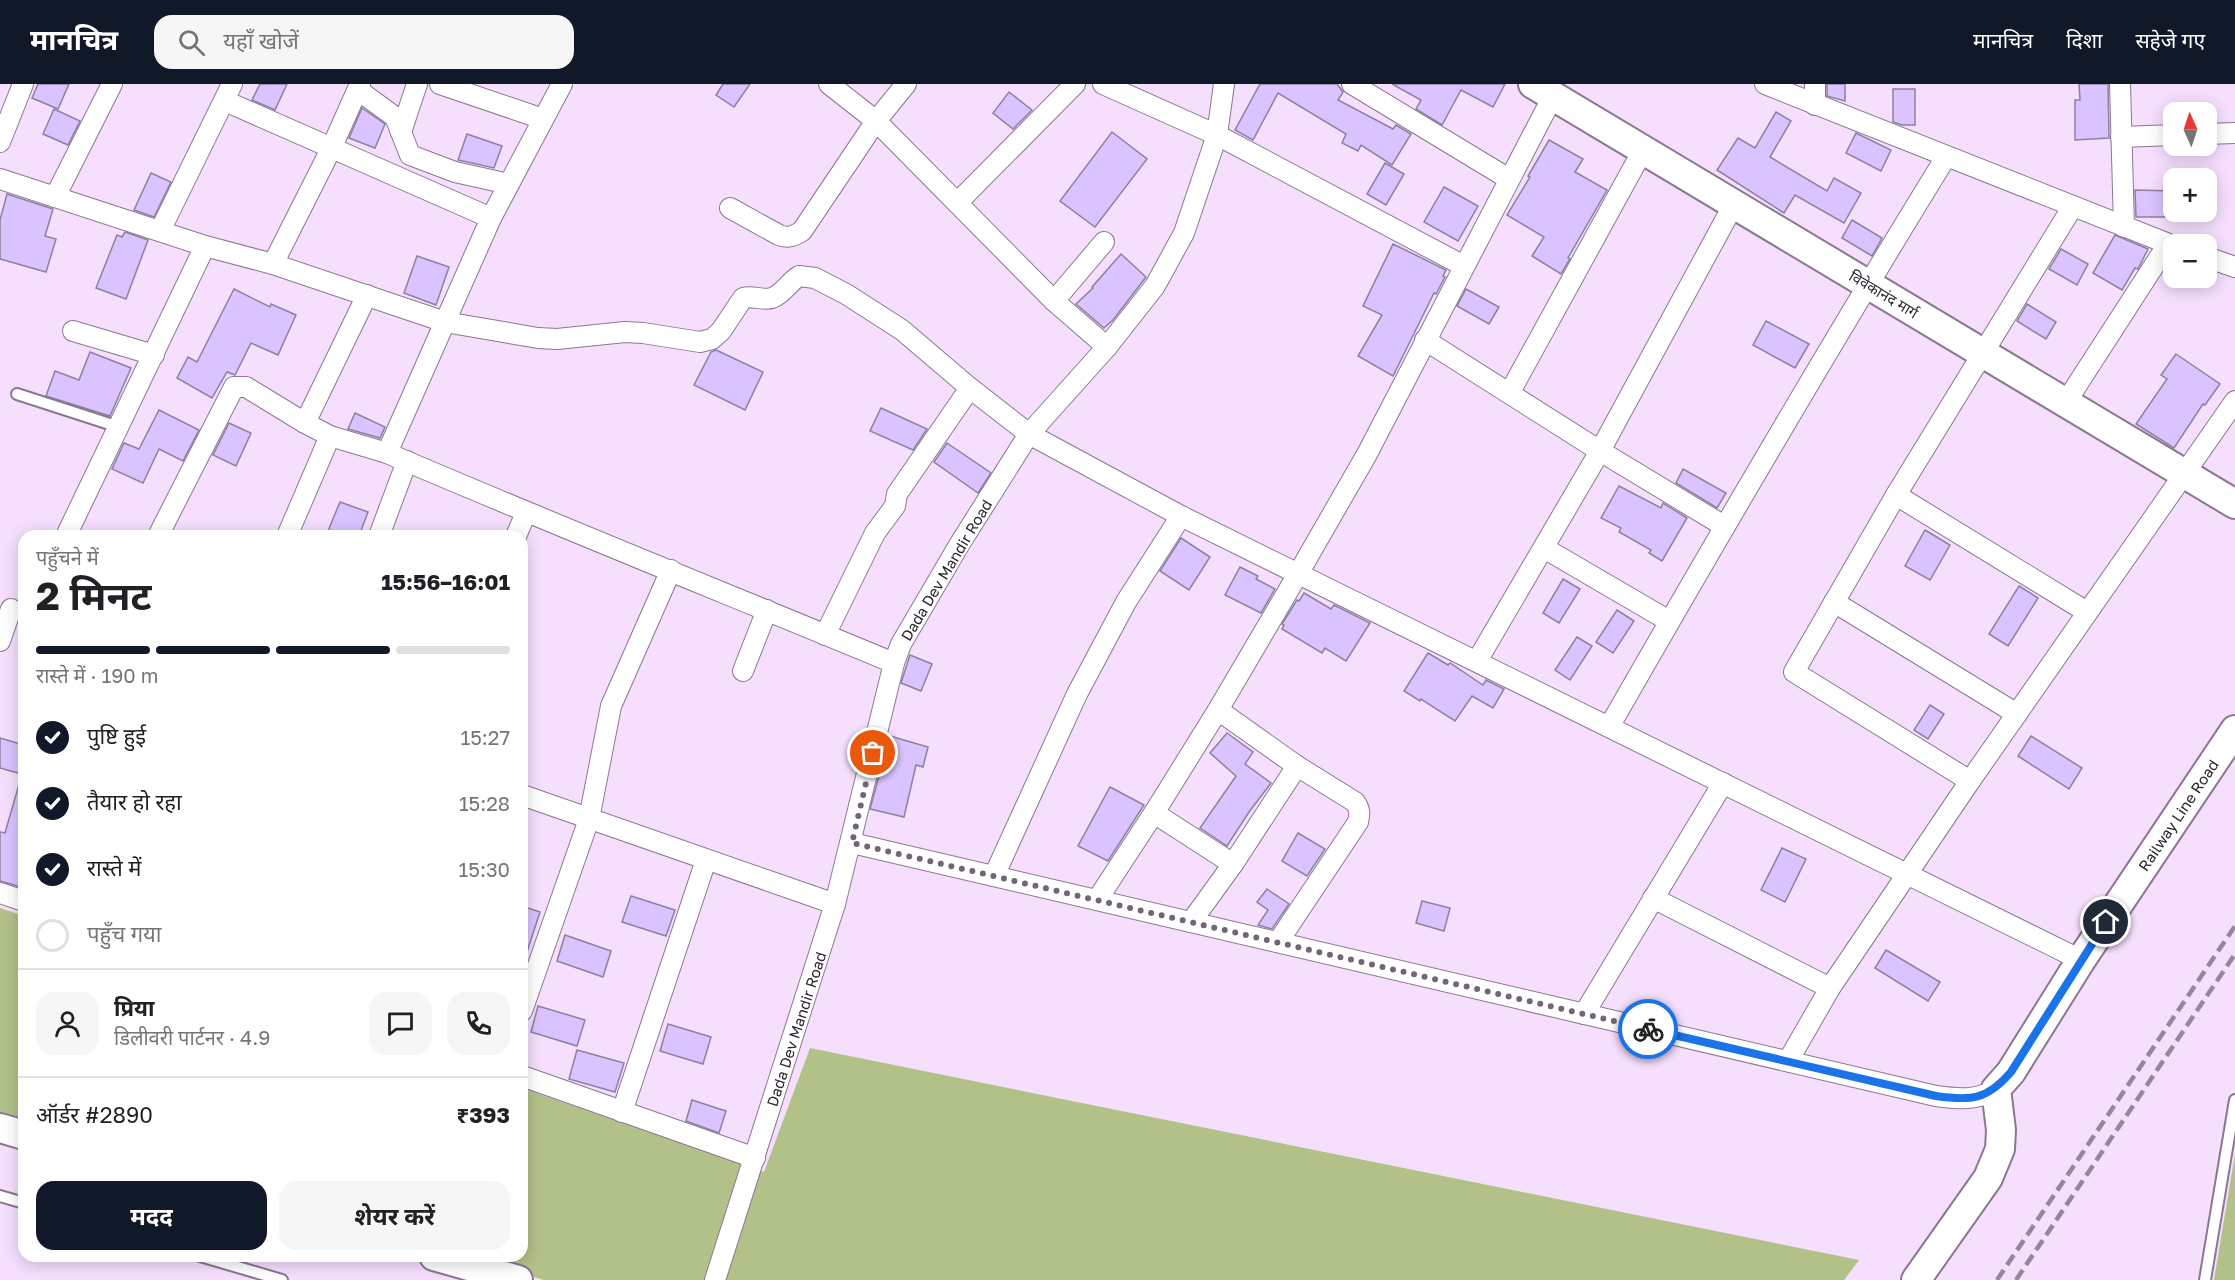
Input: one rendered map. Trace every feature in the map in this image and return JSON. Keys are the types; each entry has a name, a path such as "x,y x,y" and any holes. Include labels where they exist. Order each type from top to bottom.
{"street":[{"path":"0,142 23,84"},
{"path":"55,196 112,84"},
{"path":"401,132 417,84"},
{"path":"440,84 543,119"},
{"path":"387,453 490,218 562,84"},
{"path":"829,84 876,121 1054,301 1107,347"},
{"path":"730,208 779,235 786,238 795,236 802,231 876,121 906,84"},
{"path":"958,202 1076,84"},
{"path":"1103,84 1217,135 1464,266"},
{"name":"Dada Dev Mandir Road","path":"715,1280 835,904 852,843 894,663 901,644 959,545 1029,434 1107,347 1155,286 1184,233 1217,135 1224,84"},
{"path":"1352,84 1509,179"},
{"path":"1766,84 2163,242"},
{"path":"1815,84 1815,105"},
{"path":"2120,84 2124,227"},
{"path":"273,264 331,149 359,87 395,117 410,155 455,172 509,184"},
{"path":"1097,900 1218,710 1367,454 1509,179 1543,90"},
{"name":"विवेकानंद मार्ग","path":"1543,90 2235,504"},
{"path":"160,231 228,92 331,149 490,218"},
{"path":"2217,134 2235,133"},
{"path":"2121,137 2163,135"},
{"path":"1510,392 1642,150"},
{"path":"1609,727 1724,526 1946,157"},
{"path":"0,178 205,246 273,264 445,322 537,338 557,339 625,332 700,342 712,339 721,331 742,298 776,297 799,276 807,275 815,278 846,294 902,330 1029,434 1181,516 2081,960"},
{"path":"1477,662 1600,451 1734,204"},
{"path":"1970,781 1794,672 1896,495 2073,206"},
{"path":"1054,301 1104,242"},
{"path":"69,530 205,246"},
{"path":"2066,402 2163,257"},
{"path":"2217,261 2235,267"},
{"path":"305,423 367,295"},
{"path":"74,331 154,355"},
{"path":"1425,340 1600,451 1724,526"},
{"path":"161,530 234,387 246,387 330,436 407,461 526,513 894,663"},
{"path":"825,635 875,533 895,506 897,494 970,388"},
{"path":"1788,1061 1830,988 1907,874 2235,401"},
{"path":"290,530 330,436"},
{"path":"381,530 407,461"},
{"path":"1896,495 2087,612"},
{"path":"519,530 526,513"},
{"path":"994,876 1077,694 1126,602 1181,516"},
{"path":"1544,548 1670,621"},
{"path":"528,994 590,819 611,706 670,570"},
{"path":"1834,602 2017,714"},
{"path":"0,640 12,610"},
{"path":"743,671 767,610"},
{"path":"1218,710 1297,766 1355,802 1359,808 1358,822 1278,942"},
{"name":"Railway Line Road","path":"1996,1089 2011,1072 2081,960 2235,730"},
{"path":"1191,922 1233,864 1297,766"},
{"path":"1584,1014 1723,783"},
{"path":"528,797 835,904"},
{"path":"1154,813 1233,864"},
{"path":"852,843 1953,1098 1979,1097 1996,1089 2001,1130 2000,1149 1988,1178 1916,1280"},
{"path":"622,1112 706,860"},
{"path":"0,893 18,899"},
{"path":"1653,898 1830,988"},
{"path":"528,1078 755,1158"},
{"path":"0,1128 18,1133"},
{"path":"455,1262 518,1280"}],"lane":[{"path":"17,394 119,427"},
{"path":"2205,1280 2235,1100"},
{"path":"0,1196 18,1201"},
{"path":"220,1262 282,1280"}],"green space":[{"path":"0,908 18,914 18,1122 0,1116"},
{"path":"810,1048 1859,1260 1844,1280 544,1280 482,1262 528,1262 528,1090 764,1172"},
{"path":"2235,1154 2235,1280 2214,1280"}],"building":[{"path":"38,84 69,84 58,109 32,98"},
{"path":"260,84 287,84 275,110 252,100"},
{"path":"723,84 750,84 734,107 716,95"},
{"path":"1260,84 1337,84 1343,92 1338,100 1393,129 1396,125 1411,134 1392,165 1361,145 1358,151 1342,143 1346,134 1278,93 1253,140 1235,130"},
{"path":"1392,84 1505,84 1493,107 1461,90 1442,125 1416,109 1421,100"},
{"path":"1827,84 1845,84 1845,101 1827,96"},
{"path":"2079,84 2108,84 2109,138 2075,140 2075,100 2080,100"},
{"path":"1893,89 1915,89 1915,125 1893,122"},
{"path":"1009,92 1032,110 1013,129 993,113"},
{"path":"362,108 385,124 375,148 349,138"},
{"path":"54,109 80,121 68,145 43,134"},
{"path":"1776,112 1791,121 1770,157 1827,191 1834,178 1861,193 1844,223 1795,195 1784,213 1717,170 1738,138 1755,148"},
{"path":"1112,132 1147,159 1095,227 1060,201"},
{"path":"1856,133 1891,150 1881,171 1846,153"},
{"path":"467,134 502,146 494,168 458,160"},
{"path":"1549,140 1583,159 1575,172 1607,190 1561,274 1532,256 1544,237 1507,215"},
{"path":"1385,163 1404,174 1386,205 1367,194"},
{"path":"151,173 171,182 154,217 134,210"},
{"path":"1444,187 1478,206 1458,241 1424,222"},
{"path":"2135,190 2163,191 2163,217 2136,217"},
{"path":"7,194 53,209 45,236 56,239 46,272 0,259 0,220"},
{"path":"1852,220 1882,238 1872,256 1842,238"},
{"path":"125,232 148,240 126,299 96,288 117,235 122,237"},
{"path":"2115,235 2148,249 2138,269 2135,268 2122,290 2093,273"},
{"path":"1393,244 1446,270 1443,276 1445,277 1436,294 1434,293 1393,376 1358,356 1382,315 1363,306"},
{"path":"2061,249 2088,264 2077,285 2049,269"},
{"path":"1121,254 1146,277 1113,320 1104,328 1076,304 1093,288"},
{"path":"417,256 449,267 436,305 404,293"},
{"path":"234,289 270,307 271,304 296,315 278,355 251,343 235,375 227,372 212,398 177,378 188,357 197,362"},
{"path":"1466,289 1499,307 1489,324 1457,306"},
{"path":"2027,304 2056,322 2046,339 2017,321"},
{"path":"1766,321 1809,344 1795,368 1753,345"},
{"path":"716,350 763,372 745,410 694,385 711,352"},
{"path":"90,352 131,368 110,416 46,396 55,371 79,380"},
{"path":"2176,354 2220,384 2205,405 2203,404 2174,448 2136,424 2167,379 2161,375"},
{"path":"881,408 927,429 913,450 870,431"},
{"path":"159,410 199,430 183,461 159,449 143,483 112,469 124,443 139,449"},
{"path":"355,413 385,427 380,438 348,429"},
{"path":"229,423 251,433 236,466 213,455"},
{"path":"947,443 991,473 978,493 934,462"},
{"path":"1683,469 1726,493 1717,508 1676,483"},
{"path":"1619,486 1661,508 1663,503 1687,518 1662,561 1649,553 1651,550 1619,532 1621,528 1601,518"},
{"path":"340,502 368,512 361,530 328,530"},
{"path":"1925,530 1950,545 1930,580 1905,566"},
{"path":"1181,538 1210,557 1189,590 1160,571"},
{"path":"1240,567 1258,576 1256,579 1275,589 1261,613 1225,595"},
{"path":"1563,579 1580,589 1559,623 1543,613"},
{"path":"2019,586 2038,598 2008,646 1989,634"},
{"path":"1304,593 1331,609 1334,605 1370,623 1346,661 1325,648 1322,653 1282,629 1284,625 1282,624"},
{"path":"1617,610 1634,621 1613,653 1596,642"},
{"path":"1577,637 1592,646 1570,680 1555,670"},
{"path":"1428,653 1448,665 1450,663 1483,685 1486,680 1504,689 1493,708 1472,696 1455,721 1404,691"},
{"path":"910,655 932,664 921,691 901,683"},
{"path":"1930,705 1944,714 1928,739 1914,730"},
{"path":"1227,733 1253,752 1245,764 1271,783 1227,846 1200,828 1236,776 1210,753"},
{"path":"890,736 928,747 923,767 916,765 904,817 870,809"},
{"path":"2031,736 2082,768 2069,789 2018,756"},
{"path":"0,738 18,743 18,773 0,768"},
{"path":"1110,787 1144,805 1108,861 1078,846"},
{"path":"18,788 18,886 0,881 0,832 5,833"},
{"path":"1298,833 1325,849 1307,876 1282,861"},
{"path":"1782,848 1806,859 1785,902 1761,890"},
{"path":"1267,889 1289,904 1272,929 1258,925 1268,910 1257,902"},
{"path":"631,896 675,910 666,936 622,922"},
{"path":"1422,901 1450,908 1444,931 1416,923"},
{"path":"528,908 540,912 528,949"},
{"path":"565,935 611,951 603,977 557,961"},
{"path":"1886,950 1940,982 1928,1001 1875,968"},
{"path":"538,1006 585,1020 577,1046 531,1032"},
{"path":"668,1024 711,1037 703,1064 660,1051"},
{"path":"577,1050 624,1063 615,1092 569,1079"},
{"path":"692,1100 726,1111 719,1133 686,1121"}],"railway":[{"path":"1997,1280 2235,926"},
{"path":"2016,1280 2235,954"}],"way so far":[{"path":"873,753 852,843 1648,1029"}],"route":[{"path":"1648,1029 1936,1096 1967,1099 1979,1097 1996,1089 2011,1072 2106,922"}]}
